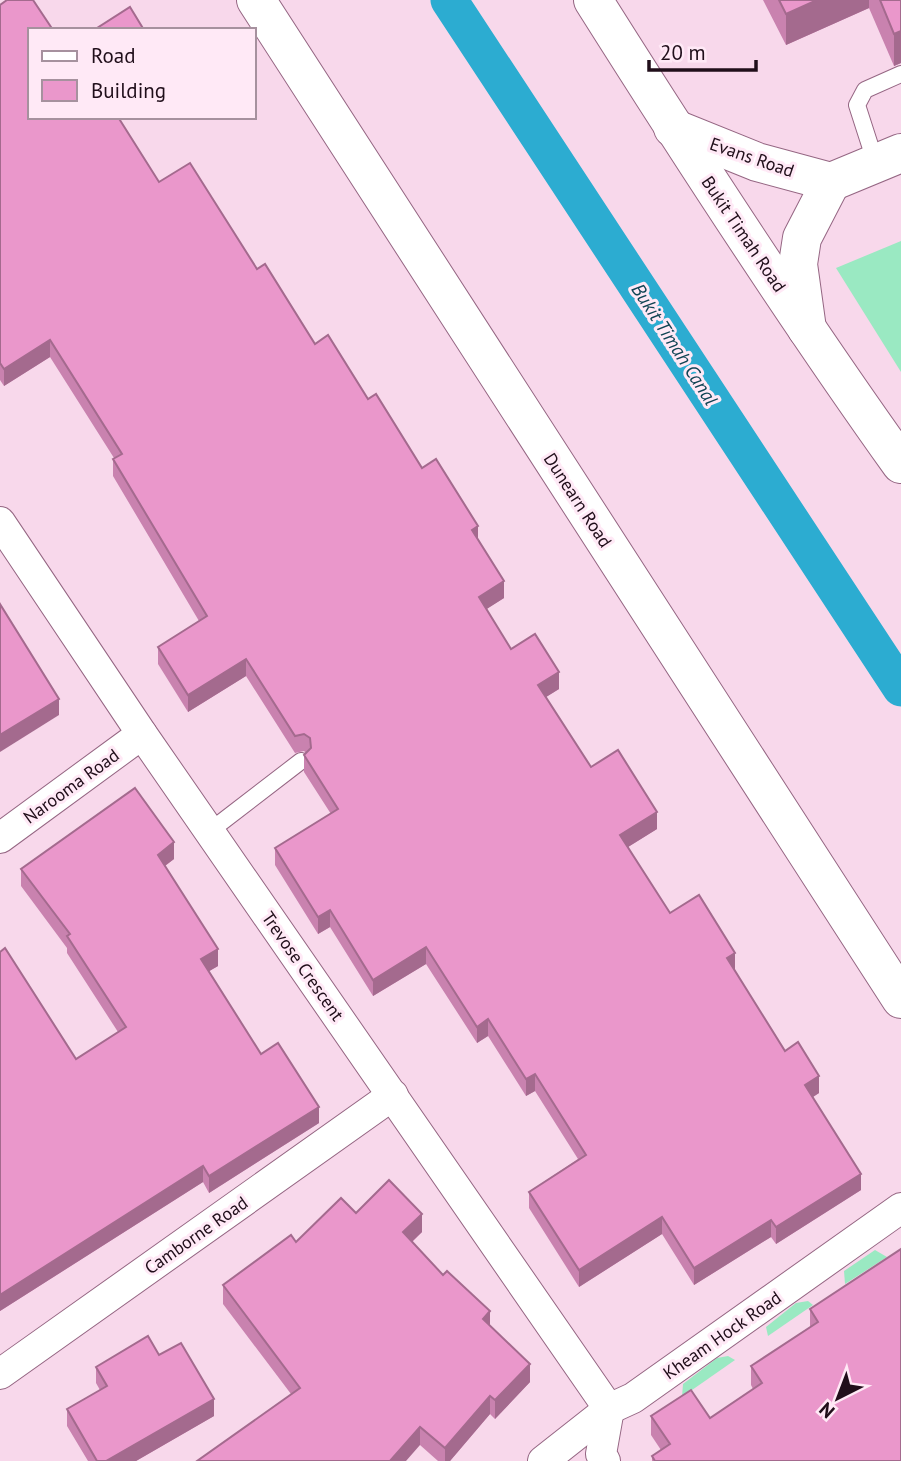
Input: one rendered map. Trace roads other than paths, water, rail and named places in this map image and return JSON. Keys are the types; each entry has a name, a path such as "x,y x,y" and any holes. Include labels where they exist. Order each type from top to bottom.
{"main road":[{"name":"Dunearn Road","path":"256,0 901,999"},
{"name":"Bukit Timah Road","path":"593,0 673,128 807,330 901,464"},
{"name":"Evans Road","path":"673,128 757,162 831,182"},
{"path":"807,330 798,264 802,238 831,182 888,158"}],"street":[{"name":"Trevose Crescent","path":"0,522 142,734 609,1409"},
{"name":"Narooma Road","path":"0,838 142,734"},
{"name":"Camborne Road","path":"0,1374 393,1095"},
{"name":"Kheam Hock Road","path":"543,1461 609,1409 634,1398 901,1208"},
{"path":"605,1461 601,1454 609,1409"}],"lane":[{"path":"888,158 857,105 865,90 901,74"},
{"path":"210,831 302,761"}],"waterway":[{"name":"Bukit Timah Canal","path":"449,0 901,688"}]}
